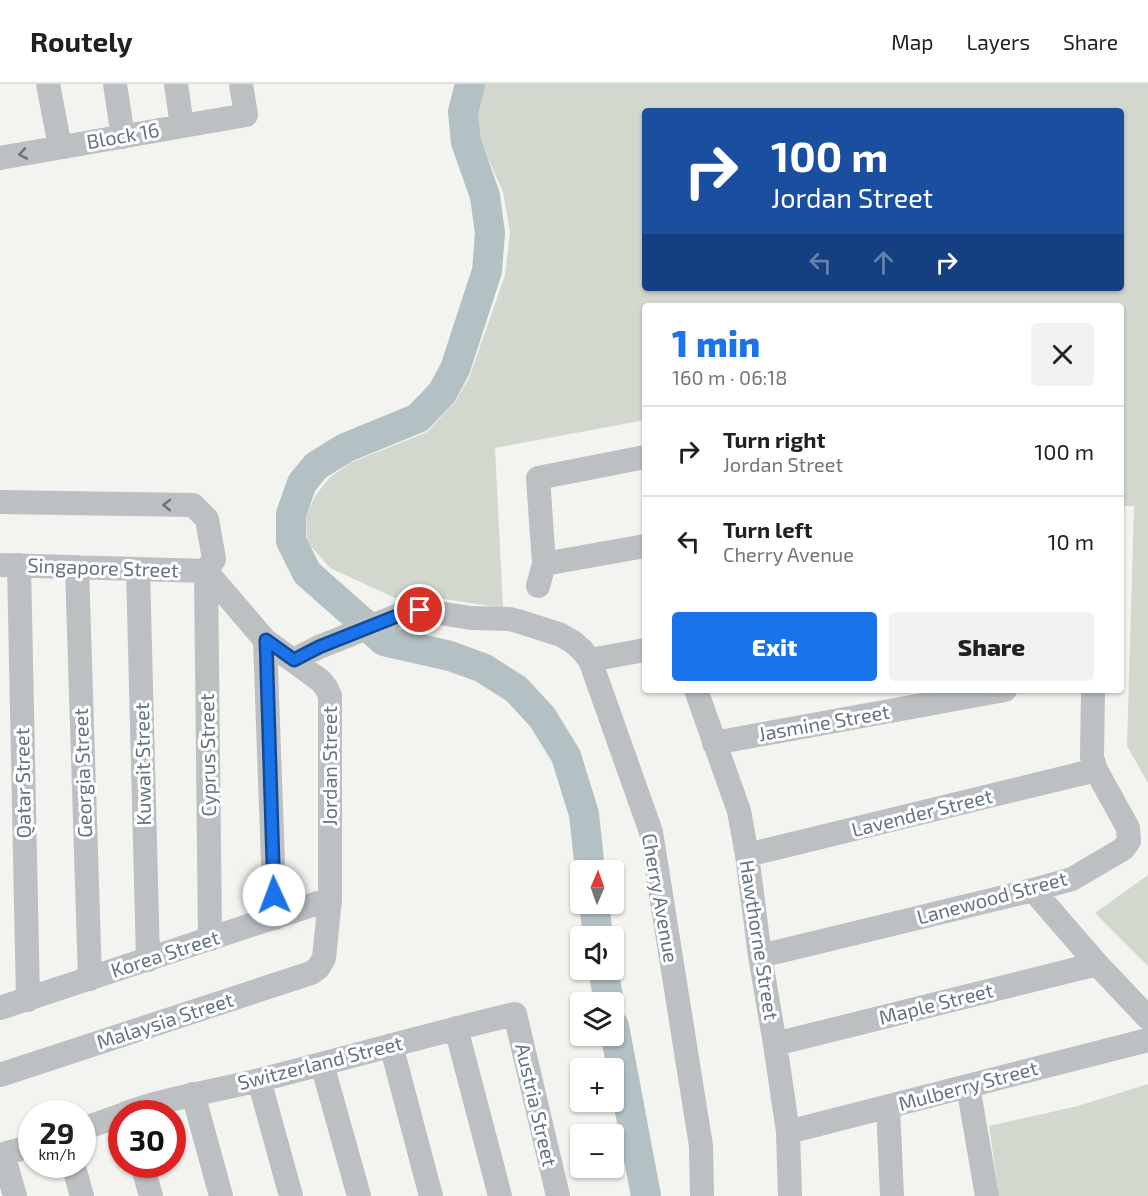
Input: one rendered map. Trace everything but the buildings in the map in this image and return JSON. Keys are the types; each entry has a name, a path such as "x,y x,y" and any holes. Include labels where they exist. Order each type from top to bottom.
{"street":[{"path":"48,84 60,147"},
{"path":"115,84 123,136"},
{"path":"176,84 182,126"},
{"name":"Block 16","path":"0,158 246,115 241,84"},
{"path":"642,459 538,478 541,575 642,547"},
{"path":"0,502 193,506 207,519 214,559 206,571"},
{"name":"Singapore Street","path":"9,565 206,571"},
{"name":"Qatar Street","path":"9,565 28,1000"},
{"name":"Georgia Street","path":"77,567 90,979"},
{"name":"Kuwait Street","path":"138,569 148,960"},
{"name":"Jordan Street","path":"206,571 266,640 321,681 330,696 330,899 324,958"},
{"name":"Cyprus Street","path":"206,571 210,939"},
{"name":"Cherry Avenue","path":"294,660 319,647 407,612 420,610 471,618 509,619 561,635 573,642 590,660 651,832 701,1146 702,1196"},
{"path":"266,640 275,918"},
{"path":"590,660 642,651"},
{"name":"Hawthorne Street","path":"697,693 739,811 788,1132 790,1196"},
{"name":"Jasmine Street","path":"714,743 989,693"},
{"name":"Lanewood Street","path":"760,956 1072,879 1123,849 1129,841 1128,828 1096,770 1092,758 1093,693"},
{"name":"Lavender Street","path":"747,855 1096,770"},
{"path":"1034,890 1097,964 1148,1018"},
{"name":"Korea Street","path":"0,1008 330,899"},
{"name":"Malaysia Street","path":"0,1075 311,973 318,968 324,958"},
{"name":"Maple Street","path":"776,1044 1097,964"},
{"name":"Switzerland Street","path":"168,1100 259,1080 515,1014"},
{"name":"Austria Street","path":"515,1014 558,1196"},
{"path":"456,1028 500,1196"},
{"name":"Mulberry Street","path":"788,1132 1148,1040"},
{"path":"391,1045 431,1196"},
{"path":"322,1064 359,1196"},
{"path":"259,1080 291,1196"},
{"path":"968,1086 987,1196"},
{"path":"193,1094 220,1196"},
{"path":"888,1107 892,1196"},
{"path":"15,1196 3,1154 18,1150"},
{"path":"77,1178 82,1196"},
{"path":"146,1178 151,1196"}],"shaded area":[{"path":"484,84 1148,84 1148,783 1127,746 1134,506 1124,506 1124,303 642,303 642,421 495,448 503,608 418,595 402,601 330,568 307,542 306,516 315,496 330,477 350,463 427,432 455,402 469,378 505,275 510,232 503,192 479,138 476,115 479,92"},
{"path":"1148,875 1148,966 1095,913"},
{"path":"1148,1084 1148,1196 999,1196 989,1126 1078,1106"}],"waterway":[{"path":"470,84 463,112 466,142 485,196 490,233 487,271 455,369 442,393 418,418 345,448 316,466 302,483 291,514 291,541 307,573 384,641 450,656 483,668 516,689 542,717 566,756 584,814 589,860"},
{"path":"595,914 597,926"},
{"path":"605,980 607,992"},
{"path":"618,1046 646,1196"}],"route":[{"path":"274,895 266,640 294,660 319,647 407,612 420,610"}]}
